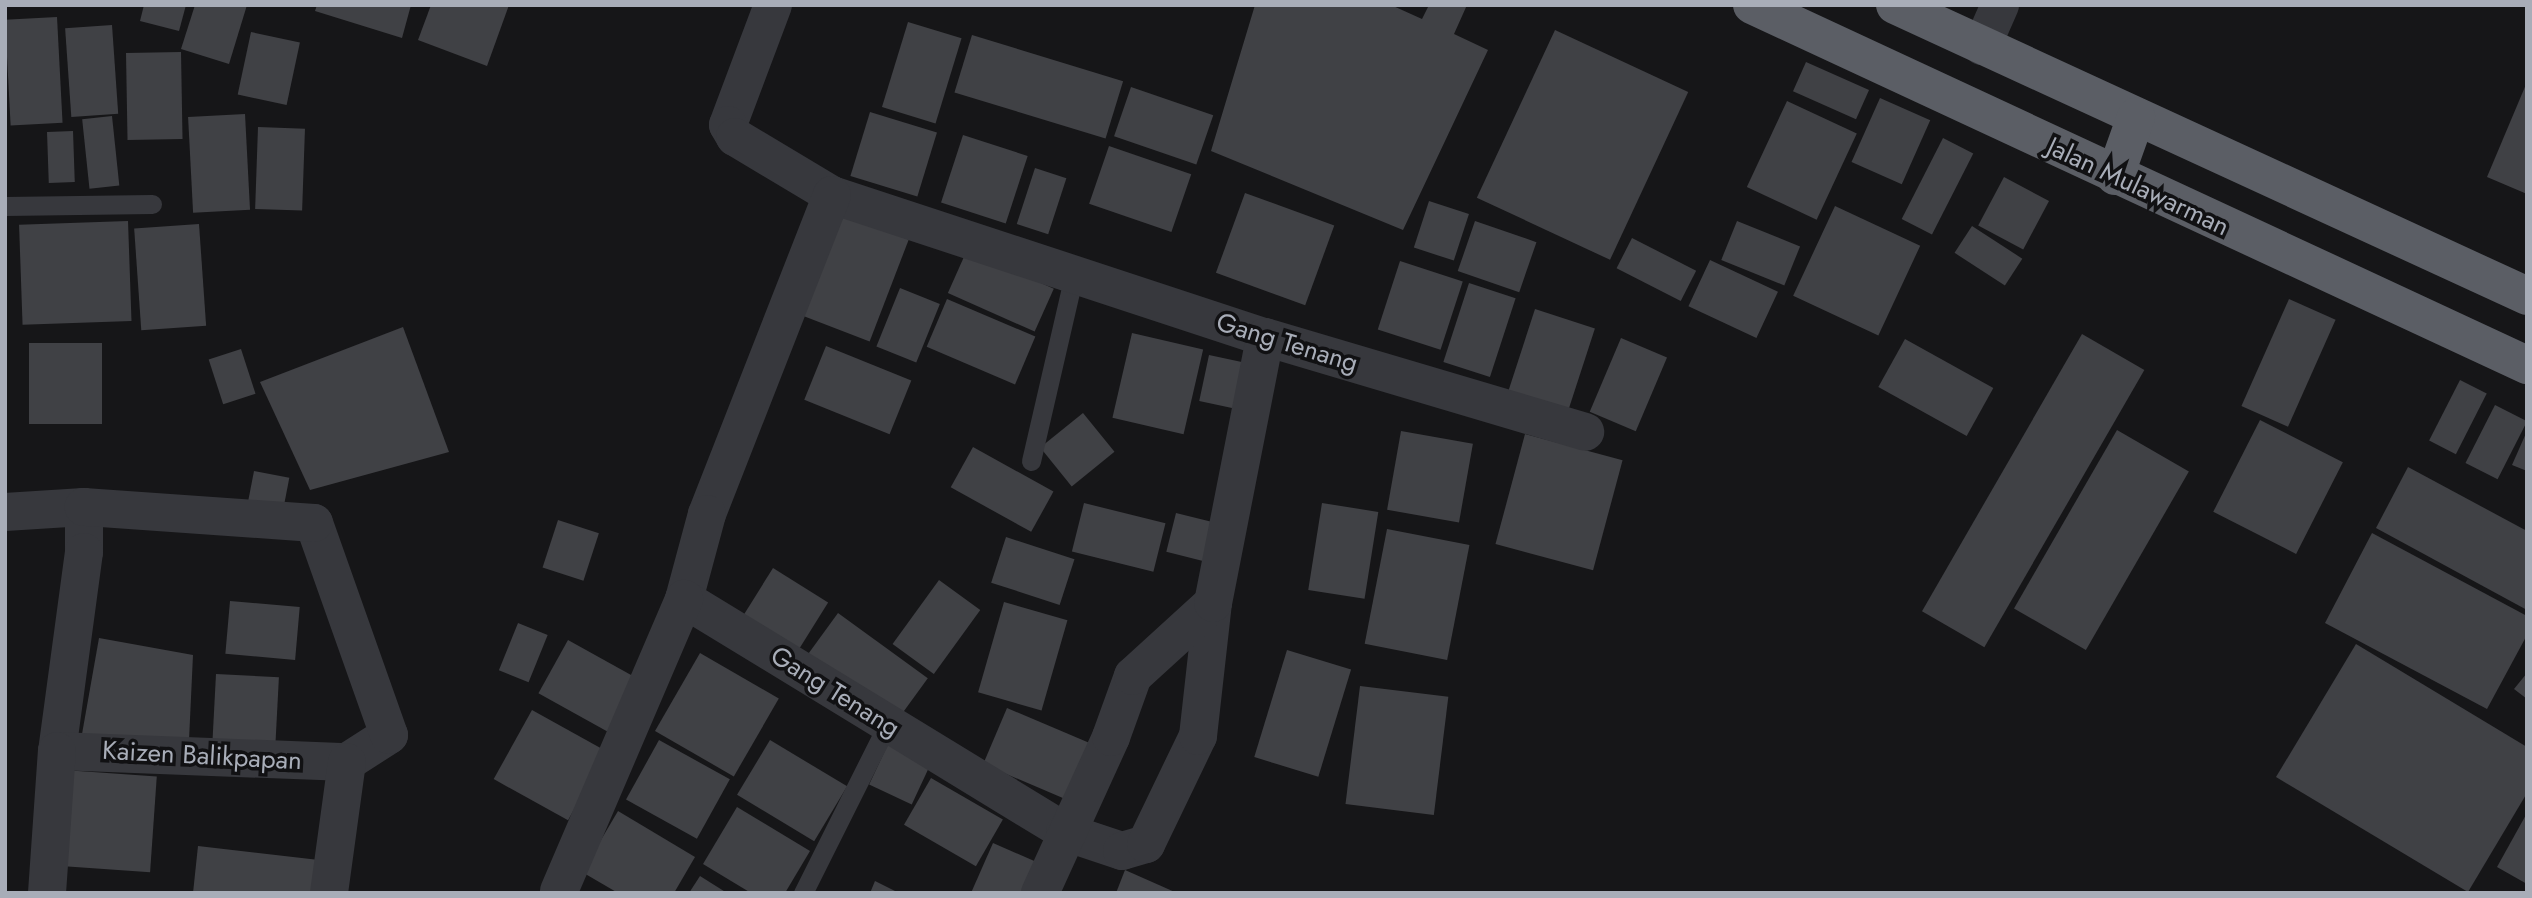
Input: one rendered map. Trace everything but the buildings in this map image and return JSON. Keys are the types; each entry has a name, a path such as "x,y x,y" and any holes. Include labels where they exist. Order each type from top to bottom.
{"highway":[{"name":"Jalan Mulawarman","path":"1752,5 2115,176 2527,365"},
{"path":"1895,5 2527,296"},
{"path":"2115,176 2136,117"}],"street":[{"name":"Gang Tenang","path":"773,5 728,125 735,137 832,195 1265,337 1585,432"},
{"path":"1982,46 2000,5"},
{"path":"559,891 684,599 707,514 832,195"},
{"name":"Gang Tenang","path":"684,599 887,726 1065,832 1122,851 1146,844 1198,736 1213,603 1265,337"},
{"path":"47,893 57,751 84,552 84,507"},
{"path":"5,512 84,507 314,523 389,735 347,762 329,893"},
{"path":"1040,893 1065,832 1111,737 1133,676 1213,603"},
{"name":"Kaizen Balikpapan","path":"57,751 347,762"}],"lane":[{"path":"5,206 152,204"},
{"path":"1031,461 1074,275"},
{"path":"803,893 887,726"}]}
